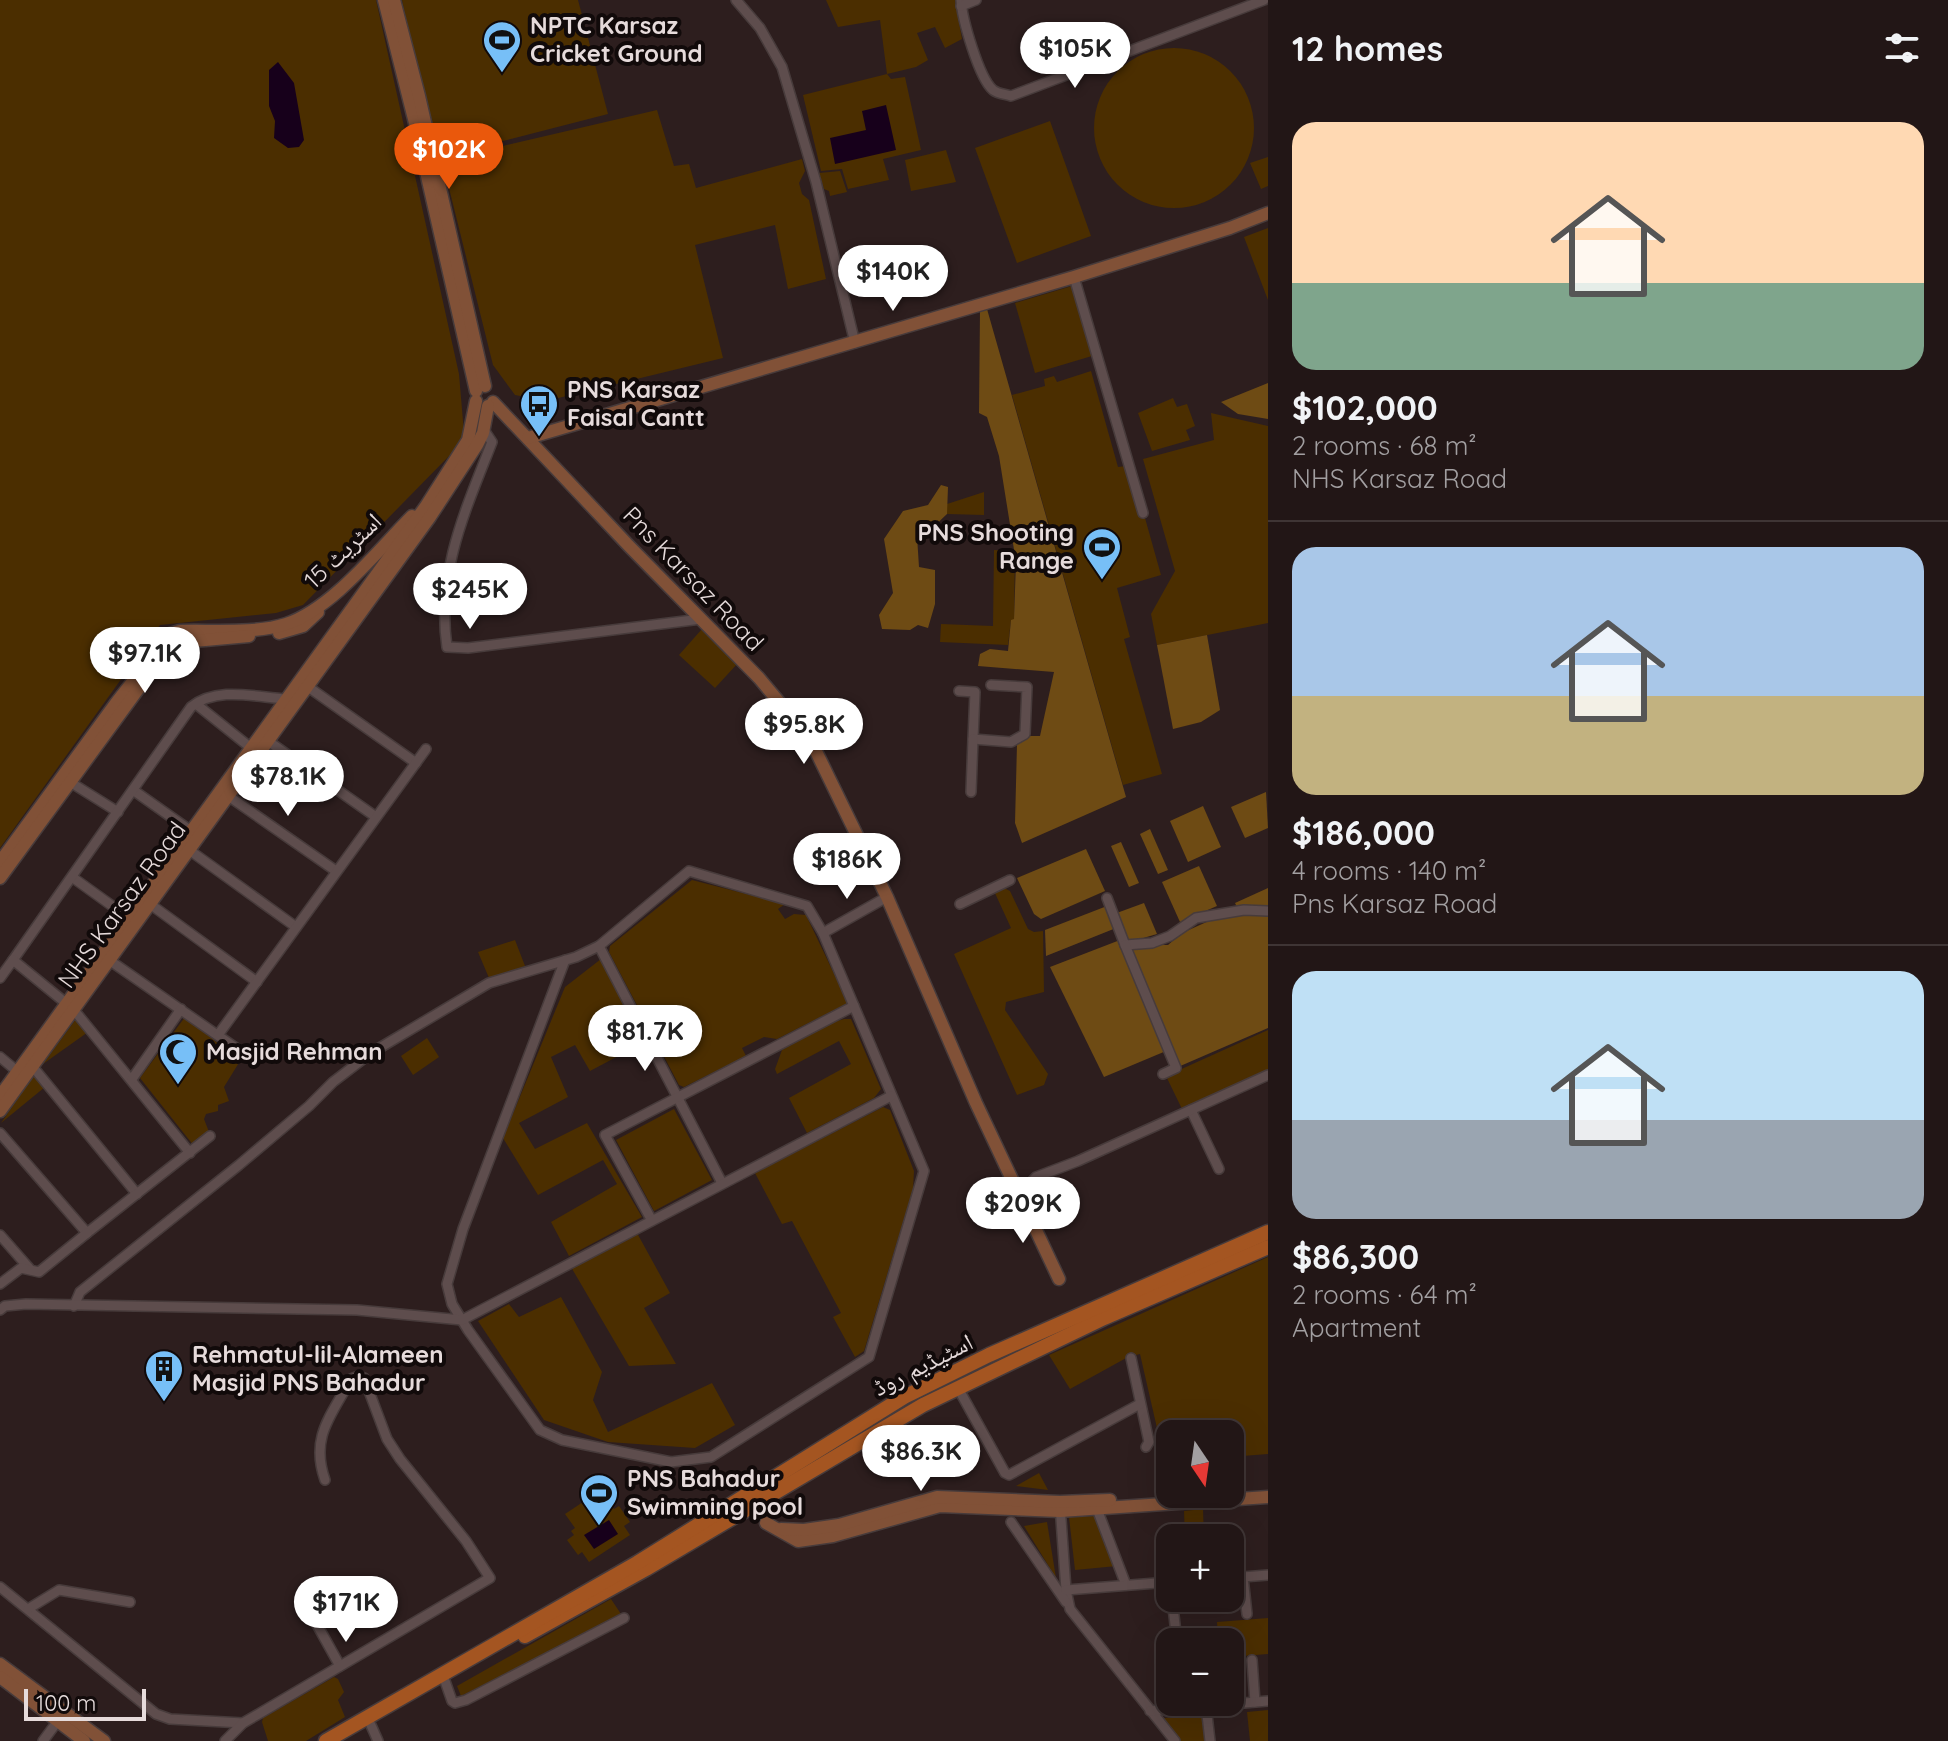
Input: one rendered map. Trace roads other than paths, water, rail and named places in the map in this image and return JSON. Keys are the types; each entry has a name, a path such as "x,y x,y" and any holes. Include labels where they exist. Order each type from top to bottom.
{"main road":[{"name":"اسٹیڈیم روڈ","path":"326,1741 661,1548 904,1397 989,1355 1268,1232"},
{"name":"اسٹیڈیم روڈ","path":"340,1741 646,1569 923,1405 1104,1318 1268,1247"}],"street":[{"name":"NHS Karsaz Road","path":"384,0 483,397 468,440 392,561"},
{"name":"NHS Karsaz Road","path":"0,1096 69,1009 468,460 484,430 483,397 422,111 394,0"},
{"path":"736,0 760,28 782,67 816,182 855,343"},
{"path":"976,0 961,3 964,21 987,83 996,93 1011,96 1264,0"},
{"path":"528,438 1074,277 1268,213"},
{"path":"1074,277 1143,513"},
{"name":"Pns Karsaz Road","path":"483,397 528,438 768,688 810,739 887,897 976,1103 1059,1279"},
{"path":"484,430 492,442 460,521 448,576 447,647 468,648 701,619"},
{"name":"اسٹریٹ 15","path":"0,862 170,634 180,631 272,628 295,620 328,601 437,489"},
{"path":"0,878 172,645 294,630 303,626 328,601"},
{"name":"NHS Karsaz Road","path":"260,744 286,699 303,684"},
{"path":"303,684 416,763"},
{"path":"973,739 1011,742 1025,734 1027,687 991,685"},
{"path":"959,691 975,692 971,792"},
{"path":"0,978 196,704 203,698 224,694 286,699"},
{"path":"196,704 376,817"},
{"path":"218,1035 426,749"},
{"path":"70,782 118,812"},
{"path":"133,790 191,831"},
{"name":"NHS Karsaz Road","path":"186,848 191,831 224,793"},
{"path":"224,793 336,871"},
{"path":"186,848 296,927"},
{"path":"74,1306 80,1292 239,1165 333,1082 371,1053 489,983 565,960 599,946 689,871 807,906 823,933 924,1171 869,1357 711,1457 671,1462 562,1440 540,1430 462,1320 452,1304 447,1284 463,1229 565,960"},
{"path":"72,877 139,911 257,982"},
{"path":"960,904 1010,880"},
{"path":"823,933 887,897"},
{"path":"1107,898 1176,1068 1163,1074"},
{"path":"1125,945 1152,943 1170,936 1196,918 1244,910 1268,911"},
{"name":"NHS Karsaz Road","path":"90,980 109,960 139,911"},
{"path":"599,946 722,1183"},
{"path":"13,960 69,1009 132,1079 190,1153"},
{"path":"109,960 246,1055"},
{"path":"651,1219 605,1135 854,1006"},
{"name":"NHS Karsaz Road","path":"0,1111 33,1067 69,1009"},
{"path":"132,1079 181,1009"},
{"path":"0,1057 18,1072"},
{"path":"33,1067 137,1194"},
{"path":"1019,1195 1036,1177 1268,1075"},
{"path":"0,1310 5,1306 26,1304 357,1310 462,1320 891,1096"},
{"path":"1191,1110 1219,1169"},
{"path":"0,1133 87,1233"},
{"path":"0,1284 21,1268 39,1272 210,1136"},
{"path":"0,1235 29,1268"},
{"path":"1131,1358 1149,1442 1146,1447"},
{"path":"225,1741 243,1723 490,1578 466,1541 387,1439 364,1378 358,1376 351,1379 321,1437 318,1456 325,1480"},
{"path":"958,1388 1005,1473 1009,1475 1140,1404"},
{"path":"1244,1492 1268,1489"},
{"path":"772,1526 804,1530 839,1525 937,1497 1097,1509 1156,1503"},
{"path":"1244,1498 1268,1497"},
{"path":"1060,1507 1156,1502"},
{"path":"1060,1507 1070,1609"},
{"path":"1097,1509 1126,1585"},
{"path":"1011,1522 1070,1609 1175,1741"},
{"path":"1244,1577 1268,1575"},
{"path":"1066,1590 1156,1583"},
{"path":"1244,1586 1247,1614"},
{"path":"0,1587 156,1714 170,1719 243,1723"},
{"path":"28,1609 59,1590 130,1602"},
{"path":"310,1612 340,1666"},
{"path":"445,1681 452,1701 466,1700 624,1618"},
{"path":"1252,1660 1255,1702"},
{"path":"0,1664 62,1716 84,1741"},
{"path":"0,1677 104,1741"},
{"path":"1244,1703 1268,1701"},
{"path":"1150,1711 1156,1710"},
{"path":"43,1741 62,1716"},
{"path":"1207,1716 1210,1741"},
{"path":"370,1723 378,1741"}],"place":[{"name":"NPTC Karsaz Cricket Ground","path":"502,74"},
{"name":"PNS Karsaz Faisal Cantt","path":"539,438"},
{"name":"PNS Shooting Range","path":"1102,581"},
{"name":"Masjid Rehman","path":"178,1086"},
{"name":"Rehmatul-lil-Alameen Masjid PNS Bahadur","path":"164,1403"},
{"name":"PNS Bahadur Swimming pool","path":"599,1527"}]}
